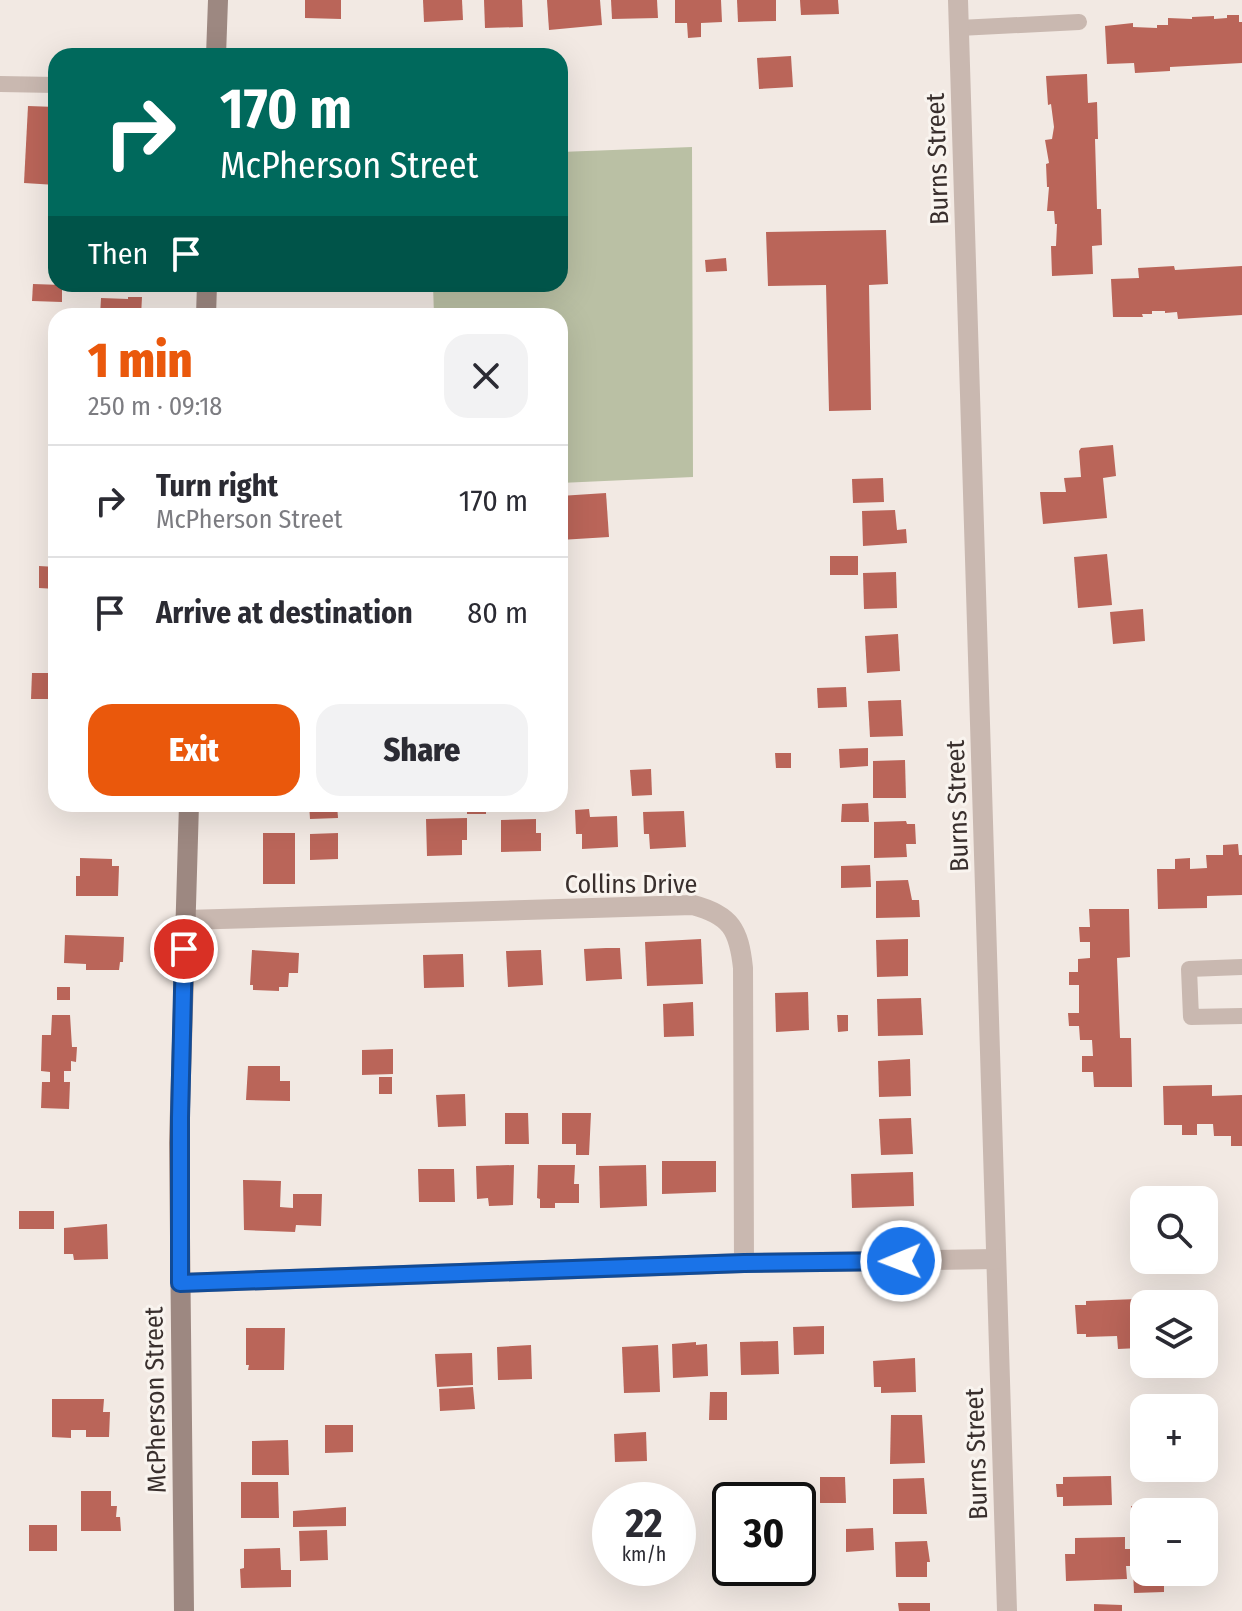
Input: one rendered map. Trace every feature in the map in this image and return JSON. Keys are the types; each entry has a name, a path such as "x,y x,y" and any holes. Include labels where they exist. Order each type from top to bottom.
{"street":[{"path":"216,48 218,0"},
{"name":"Burns Street","path":"958,0 1007,1611"},
{"name":"McPherson Street","path":"184,1611 180,1118 189,812"},
{"name":"Collins Drive","path":"185,920 693,905 723,917 740,943 743,968 744,1263"},
{"path":"180,1283 744,1263 996,1259"}],"lane":[{"path":"959,28 1079,22"},
{"path":"0,84 48,85"},
{"path":"1242,967 1189,969 1191,1017 1242,1016"}],"green space":[{"path":"692,147 693,477 568,483 568,308 434,308 433,292 568,292 568,152"}],"building":[{"path":"305,0 341,0 341,19 305,18"},
{"path":"423,0 462,0 463,20 424,22"},
{"path":"484,0 522,0 523,27 485,28"},
{"path":"547,0 600,0 602,25 549,30"},
{"path":"611,0 657,0 658,18 612,19"},
{"path":"675,0 721,0 722,22 701,23 701,37 688,38 687,23 675,23"},
{"path":"737,0 776,0 776,21 738,22"},
{"path":"800,0 838,0 839,14 801,15"},
{"path":"1227,15 1239,15 1239,22 1242,22 1242,63 1170,67 1170,71 1135,73 1134,63 1107,64 1105,26 1133,23 1133,27 1157,28 1157,25 1168,25 1168,18 1214,16 1214,19 1227,18"},
{"path":"791,56 793,87 759,89 757,58"},
{"path":"1087,74 1088,103 1097,102 1097,209 1101,209 1102,245 1092,246 1093,274 1052,276 1051,246 1056,246 1057,224 1054,211 1047,211 1049,187 1046,164 1049,163 1045,140 1052,139 1054,127 1051,104 1048,105 1046,76"},
{"path":"28,106 48,107 48,184 24,183"},
{"path":"886,230 888,284 869,285 871,410 829,411 826,285 768,286 766,232"},
{"path":"726,258 727,271 706,272 705,260"},
{"path":"1174,266 1175,270 1242,266 1242,315 1178,319 1177,312 1152,311 1152,314 1142,314 1143,317 1113,317 1111,279 1139,278 1138,268"},
{"path":"33,284 48,285 48,292 62,292 62,302 32,301"},
{"path":"142,297 141,308 100,308 101,298"},
{"path":"1113,445 1116,476 1103,478 1107,518 1043,524 1040,492 1066,492 1064,478 1081,477 1081,448"},
{"path":"883,478 884,502 853,503 852,479"},
{"path":"606,493 609,537 568,540 568,495"},
{"path":"895,510 897,530 906,529 907,543 863,546 862,511"},
{"path":"1107,554 1112,605 1078,608 1074,557"},
{"path":"830,556 858,556 858,575 830,575"},
{"path":"39,566 48,567 48,589 39,588"},
{"path":"896,572 897,608 864,609 863,573"},
{"path":"1143,609 1145,641 1113,644 1110,612"},
{"path":"898,634 900,671 867,673 865,636"},
{"path":"32,673 48,673 48,699 31,699"},
{"path":"846,687 847,707 818,708 817,688"},
{"path":"901,700 903,736 870,737 868,701"},
{"path":"868,748 868,766 840,768 839,749"},
{"path":"775,753 791,753 791,768 776,768"},
{"path":"905,760 906,798 873,798 873,761"},
{"path":"651,769 652,795 632,796 630,770"},
{"path":"868,803 869,822 841,822 842,804"},
{"path":"589,809 590,817 617,816 618,847 582,849 582,834 576,834 575,810"},
{"path":"684,811 686,847 650,849 649,834 644,834 643,812"},
{"path":"310,812 338,812 338,818 310,819"},
{"path":"467,818 467,840 462,840 462,855 427,856 426,819"},
{"path":"536,819 536,833 541,833 541,851 501,852 501,820"},
{"path":"906,821 907,824 915,824 916,844 906,844 907,857 874,858 874,822"},
{"path":"263,833 295,833 295,884 263,884"},
{"path":"338,833 338,859 310,860 310,834"},
{"path":"1238,844 1239,855 1242,855 1242,895 1207,896 1207,908 1158,909 1157,869 1175,869 1175,859 1190,858 1190,869 1207,868 1206,855 1223,855 1223,845"},
{"path":"80,858 112,859 112,866 119,866 118,896 76,896"},
{"path":"870,865 871,887 841,888 841,866"},
{"path":"908,880 912,900 919,900 920,917 876,918 876,881"},
{"path":"1089,909 1129,909 1130,957 1117,958 1120,1038 1131,1038 1132,1087 1094,1087 1093,1072 1082,1072 1082,1056 1093,1056 1092,1040 1080,1040 1079,1026 1069,1026 1068,1013 1079,1013 1079,985 1069,985 1069,972 1078,972 1078,959 1090,958 1090,942 1080,942 1079,927 1090,927"},
{"path":"65,935 124,937 123,962 120,962 119,970 86,970 86,964 64,963"},
{"path":"701,939 703,984 647,986 645,942"},
{"path":"908,939 908,976 877,977 876,940"},
{"path":"620,948 622,979 586,981 584,949"},
{"path":"252,950 299,953 298,973 289,973 288,987 279,987 279,991 253,990 253,985 250,985"},
{"path":"541,950 543,985 508,987 506,951"},
{"path":"463,954 464,987 424,988 423,955"},
{"path":"57,987 70,987 70,1000 57,1000"},
{"path":"808,992 809,1030 776,1032 775,993"},
{"path":"921,998 923,1035 878,1036 877,999"},
{"path":"693,1002 694,1036 664,1037 663,1004"},
{"path":"52,1015 70,1015 72,1047 77,1047 76,1062 71,1061 71,1071 64,1071 64,1082 70,1082 69,1109 41,1108 42,1082 50,1082 50,1072 41,1071 42,1035 51,1035"},
{"path":"837,1015 848,1015 848,1031 838,1032"},
{"path":"393,1049 393,1074 362,1075 362,1050"},
{"path":"910,1059 911,1096 879,1097 878,1061"},
{"path":"248,1066 280,1066 280,1081 290,1081 290,1101 246,1100"},
{"path":"379,1077 392,1077 392,1094 379,1094"},
{"path":"1212,1085 1212,1096 1242,1095 1242,1146 1231,1146 1231,1136 1214,1136 1213,1124 1197,1124 1197,1135 1182,1135 1182,1125 1164,1125 1163,1086"},
{"path":"465,1094 466,1126 438,1127 436,1095"},
{"path":"505,1113 528,1113 529,1144 505,1144"},
{"path":"562,1113 591,1113 589,1155 576,1155 576,1144 562,1144"},
{"path":"911,1118 913,1154 881,1155 879,1119"},
{"path":"662,1161 716,1161 716,1192 662,1194"},
{"path":"514,1165 513,1205 489,1206 488,1198 477,1199 476,1166"},
{"path":"538,1165 575,1165 574,1184 579,1184 579,1203 555,1203 555,1208 540,1208 540,1199 537,1198"},
{"path":"646,1165 647,1206 600,1208 599,1166"},
{"path":"418,1169 454,1169 455,1202 419,1202"},
{"path":"913,1172 914,1206 852,1208 851,1174"},
{"path":"243,1180 281,1181 280,1207 293,1208 293,1194 322,1194 321,1226 296,1225 295,1232 244,1230"},
{"path":"19,1211 54,1211 54,1229 19,1229"},
{"path":"107,1224 108,1259 74,1260 73,1254 64,1254 64,1228"},
{"path":"1130,1299 1130,1348 1118,1349 1117,1336 1086,1337 1086,1334 1077,1334 1075,1305 1086,1305 1086,1301"},
{"path":"824,1326 824,1354 794,1355 793,1327"},
{"path":"246,1328 285,1328 284,1370 248,1370"},
{"path":"778,1341 779,1374 741,1375 740,1342"},
{"path":"696,1342 696,1345 707,1344 708,1376 673,1378 672,1344"},
{"path":"531,1345 532,1379 498,1380 497,1347"},
{"path":"658,1345 660,1392 624,1393 622,1347"},
{"path":"472,1353 473,1385 437,1387 435,1354"},
{"path":"915,1358 916,1392 881,1393 881,1387 874,1387 873,1361"},
{"path":"473,1387 475,1409 440,1411 439,1389"},
{"path":"710,1392 727,1392 727,1420 709,1420"},
{"path":"52,1399 104,1399 103,1412 110,1412 109,1437 86,1437 86,1430 71,1430 71,1438 52,1437"},
{"path":"891,1415 922,1415 925,1463 890,1464"},
{"path":"325,1425 353,1425 353,1452 325,1453"},
{"path":"646,1432 647,1461 615,1462 614,1434"},
{"path":"288,1440 289,1475 252,1475 252,1441"},
{"path":"1111,1476 1112,1505 1063,1506 1063,1497 1057,1497 1056,1484 1063,1484 1063,1477"},
{"path":"820,1477 845,1477 846,1503 820,1503"},
{"path":"924,1478 927,1514 893,1514 893,1479"},
{"path":"241,1482 278,1482 279,1518 241,1518"},
{"path":"81,1491 111,1491 111,1506 117,1506 116,1517 120,1517 121,1531 81,1531"},
{"path":"346,1507 346,1526 293,1527 293,1511"},
{"path":"29,1525 57,1525 57,1551 29,1551"},
{"path":"873,1528 874,1550 846,1552 846,1529"},
{"path":"327,1530 328,1560 300,1561 299,1531"},
{"path":"1125,1537 1125,1549 1130,1549 1127,1579 1066,1581 1065,1554 1075,1554 1075,1538"},
{"path":"927,1541 930,1562 927,1562 927,1577 896,1577 895,1542"},
{"path":"280,1548 281,1570 291,1570 291,1587 241,1588 240,1569 244,1568 244,1549"},
{"path":"1134,1586 1164,1586 1164,1592 1134,1593"},
{"path":"898,1603 930,1603 930,1611 899,1611"},
{"path":"1094,1604 1122,1605 1122,1611 1094,1611"}],"route":[{"path":"184,949 180,1283 744,1263 901,1261"}]}
